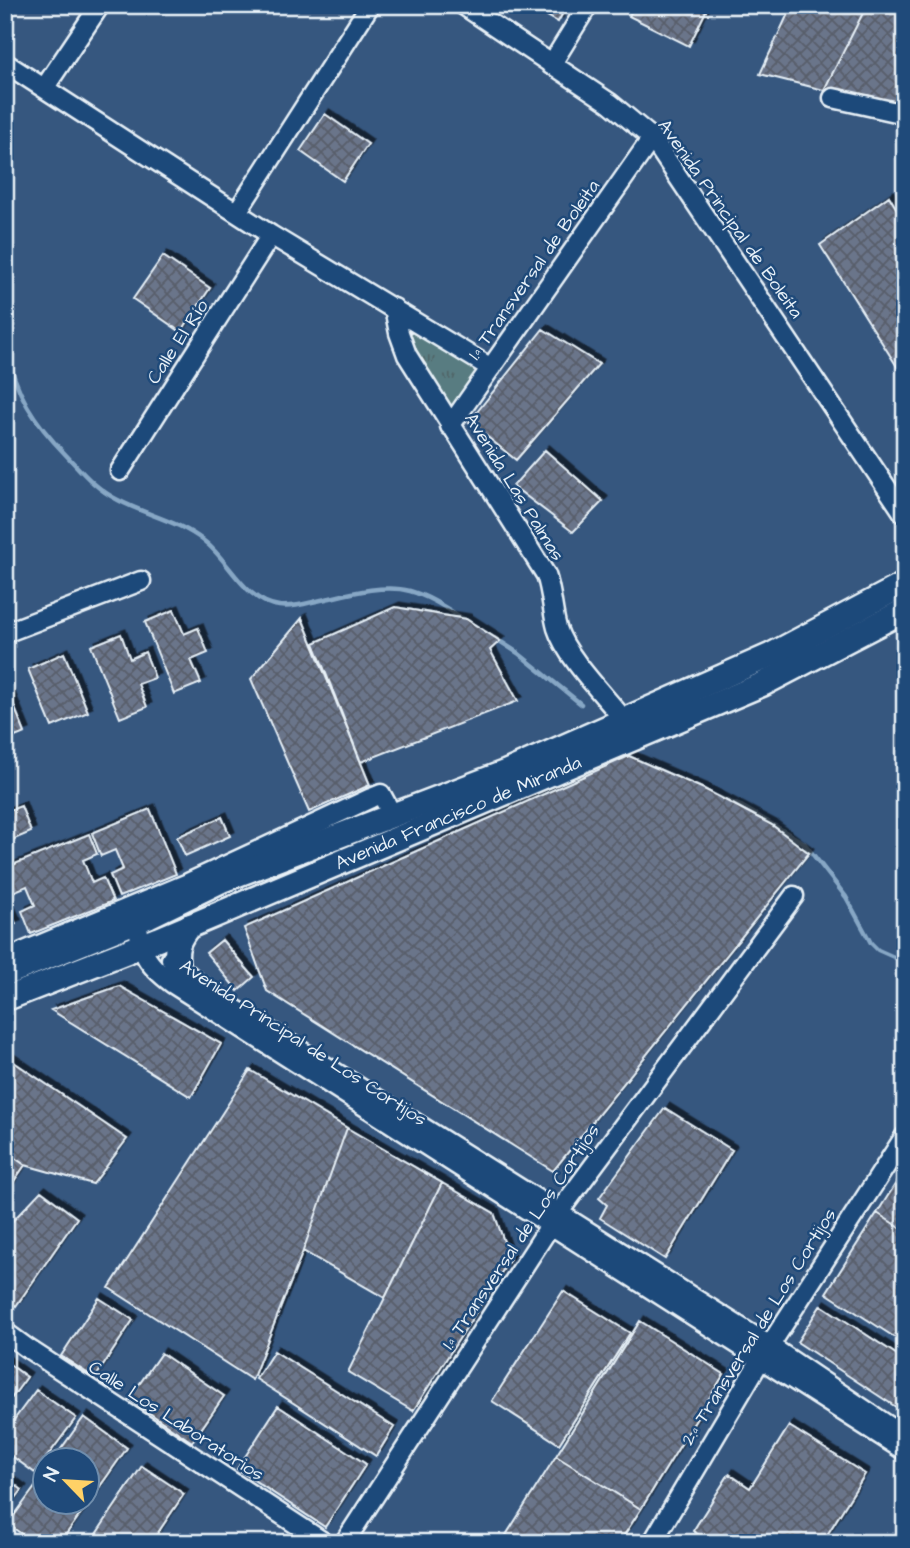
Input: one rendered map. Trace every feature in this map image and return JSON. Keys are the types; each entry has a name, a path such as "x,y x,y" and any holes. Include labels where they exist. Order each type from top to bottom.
{"main road":[{"name":"Avenida Francisco de Miranda","path":"11,964 137,920 215,877 393,816 506,772 771,654 905,584"},
{"name":"Avenida Francisco de Miranda","path":"5,999 150,943 763,684 905,610"},
{"path":"178,967 177,947 189,926"}],"street":[{"path":"45,87 100,5"},
{"path":"237,212 370,5"},
{"name":"Avenida Principal de Boleíta","path":"463,5 610,103 652,138 905,515"},
{"path":"551,65 588,5"},
{"path":"5,63 271,235 491,368"},
{"path":"833,98 905,114"},
{"name":"1.ª Transversal de Boleíta","path":"450,426 652,138"},
{"name":"Calle El Río","path":"120,471 271,235"},
{"name":"Avenida Las Palmas","path":"394,308 407,355 546,575 552,592 557,626 565,645 624,720"},
{"path":"5,633 141,581"},
{"name":"Avenida Francisco de Miranda","path":"11,964 98,920 185,892"},
{"name":"1.ª Transversal de Los Cortijos","path":"344,1543 554,1219 794,896"},
{"path":"98,920 137,920"},
{"name":"Avenida Principal de Los Cortijos","path":"137,920 150,943 219,999 554,1219"},
{"name":"Avenida Principal de Los Cortijos","path":"150,943 152,968 173,984 554,1219 765,1353 905,1437"},
{"name":"2.ª Transversal de Los Cortijos","path":"652,1543 765,1353 905,1136"},
{"name":"Calle Los Laboratorios","path":"5,1332 325,1543"},
{"name":"Avenida Principal de Los Cortijos","path":"765,1353 905,1451"}],"green space":[{"path":"408,322 479,370 452,411 411,344"}],"building":[{"path":"528,5 567,5 558,22"},
{"path":"635,5 694,5 706,11 689,46 629,16"},
{"path":"792,5 867,5 824,90 760,74"},
{"path":"867,5 905,5 905,97 901,105 824,90"},
{"path":"325,114 368,144 343,181 300,151"},
{"path":"889,196 905,223 905,379 820,245"},
{"path":"163,256 210,288 181,332 133,299"},
{"path":"543,329 599,364 516,460 469,422"},
{"path":"545,450 603,501 573,532 513,486"},
{"path":"395,607 466,619 500,641 490,650 518,701 361,762 314,643"},
{"path":"174,610 184,634 198,628 208,653 191,660 201,683 174,694 145,622"},
{"path":"302,618 370,785 309,812 251,679"},
{"path":"121,634 130,659 145,652 155,678 138,684 147,707 120,718 91,646"},
{"path":"64,653 88,712 52,727 28,669"},
{"path":"5,684 25,733 5,741"},
{"path":"629,756 704,789 772,825 809,853 553,1171 267,991 244,928"},
{"path":"21,806 31,832 5,843 5,812"},
{"path":"150,809 176,874 119,897 110,875 123,869 115,850 101,856 92,833"},
{"path":"222,817 230,836 185,856 177,837"},
{"path":"89,834 97,854 83,860 92,883 103,878 113,901 31,934 22,911 35,905 27,886 13,892 5,868"},
{"path":"5,901 16,924 5,928"},
{"path":"222,940 254,977 238,991 206,953"},
{"path":"119,986 221,1044 191,1097 51,1010"},
{"path":"5,1056 127,1139 93,1184 25,1165 5,1151"},
{"path":"250,1070 347,1128 303,1251 252,1380 109,1288"},
{"path":"665,1108 732,1150 665,1259 600,1218 607,1205 599,1198"},
{"path":"347,1128 442,1183 385,1298 303,1251"},
{"path":"5,1151 25,1165 5,1194"},
{"path":"905,1169 905,1231 877,1213"},
{"path":"442,1183 494,1213 510,1259 413,1411 348,1372"},
{"path":"41,1191 77,1218 16,1306 5,1298 5,1229"},
{"path":"877,1213 905,1231 905,1344 826,1293"},
{"path":"563,1291 630,1333 559,1444 492,1401"},
{"path":"99,1298 133,1320 95,1378 61,1356"},
{"path":"821,1305 905,1360 905,1413 797,1342"},
{"path":"640,1321 724,1374 641,1509 556,1456"},
{"path":"274,1351 394,1427 376,1456 256,1379"},
{"path":"161,1353 224,1396 192,1442 129,1399"},
{"path":"5,1361 27,1377 5,1407"},
{"path":"36,1390 76,1418 55,1446 32,1446 32,1471 5,1451 5,1432"},
{"path":"278,1406 366,1464 325,1527 237,1469"},
{"path":"84,1417 127,1448 102,1483 102,1446 63,1446"},
{"path":"789,1426 865,1474 822,1543 712,1543 693,1531 729,1474 750,1488"},
{"path":"556,1456 641,1509 619,1543 518,1543 506,1535"},
{"path":"142,1466 184,1494 151,1543 90,1543"},
{"path":"5,1477 22,1490 5,1512"},
{"path":"32,1491 32,1516 79,1516 60,1543 34,1543 8,1524"}],"waterway":[{"path":"5,346 27,406 54,443 84,474 110,496 184,528 204,541 256,597 267,603 291,606 368,590 400,589 440,604 467,621"},
{"path":"495,638 518,653 581,704"},
{"path":"718,797 741,806 804,843 846,897 871,943 878,950 905,962"}]}
